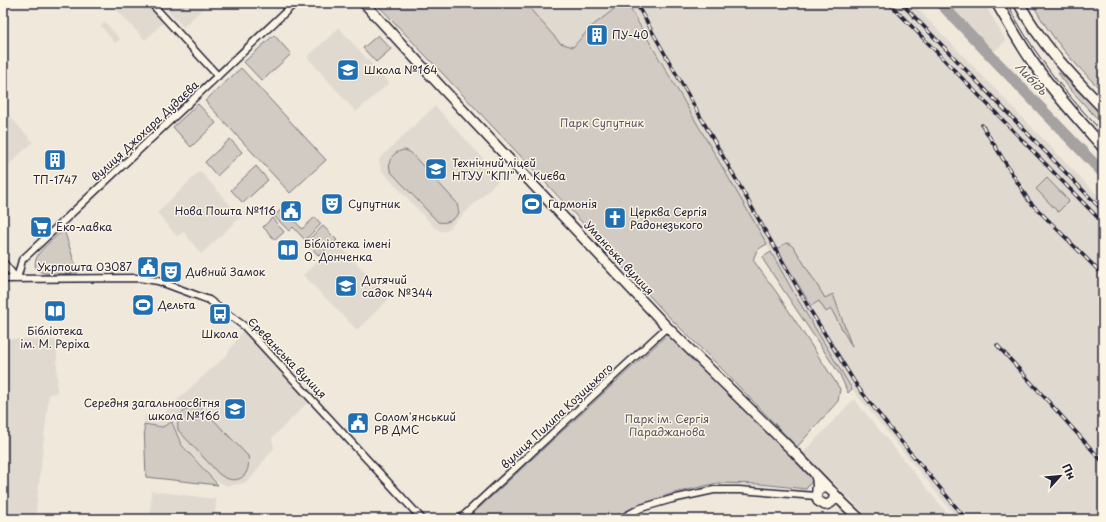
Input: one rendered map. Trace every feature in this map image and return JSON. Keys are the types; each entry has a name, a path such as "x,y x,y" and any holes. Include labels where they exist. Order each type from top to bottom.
{"main road":[{"path":"998,3 1015,36 1035,65 1073,114 1103,146"},
{"path":"1019,3 1046,46 1067,71 1103,108"}],"street":[{"path":"151,3 218,76"},
{"name":"вулиця Джохара Дудаєва","path":"17,278 22,260 295,3"},
{"name":"Уманська вулиця","path":"364,3 667,327 860,519"},
{"path":"3,262 17,278"},
{"name":"Єреванська вулиця","path":"3,279 139,278 158,281 209,300 244,326 422,519"},
{"name":"вулиця Пилипа Козицького","path":"460,519 667,327"},
{"path":"813,472 818,479 818,501 822,504 830,503 846,506"},
{"path":"817,494 820,489 825,487 832,491 834,496 830,503"},
{"path":"620,519 641,508 672,499 714,490 817,494"}],"shaded area":[{"path":"114,3 146,3 164,22 145,40 112,5"},
{"path":"161,3 209,3 183,27"},
{"path":"525,3 622,3 591,27 573,47 560,43"},
{"path":"629,3 912,3 1103,201 1103,519 958,519 852,389 795,295"},
{"path":"943,3 984,3 1006,41 994,51 990,51"},
{"path":"105,22 120,39 115,43 101,26"},
{"name":"Школа №164","path":"339,28 389,83 356,112 307,57"},
{"name":"Технічний ліцей НТУУ \"КПІ\" м. Києва","path":"435,106 501,178 446,231 441,231 435,228 382,171 379,162 380,158"},
{"path":"3,109 33,142 7,166 3,162"},
{"path":"200,171 241,217 201,254 184,232 177,236 157,213"},
{"name":"Дитячий садок №344","path":"337,243 390,298 357,330 303,275"},
{"name":"Середня загальноосвітня школа №166","path":"243,330 309,401 272,438 274,448 253,476 244,483 228,486 215,480 182,443 173,421 162,426 144,423 145,416 149,414 157,422 180,397 226,356"},
{"path":"3,340 54,340 57,343 57,393 49,394 35,519 3,519"},
{"path":"854,399 952,519 870,519 803,453"},
{"path":"151,491 216,499 215,519 150,519"}],"green space":[{"name":"Парк Супутник","path":"376,3 525,3 560,43 573,47 591,27 622,3 627,3 767,244 757,250 753,260 777,293 840,389 838,401 797,447 719,366 669,317 545,182"},
{"path":"1032,3 1103,3 1103,92 1055,40"},
{"path":"274,35 291,54 262,81 244,62"},
{"path":"378,35 391,49 376,62 363,48"},
{"path":"241,68 326,160 290,193 205,101"},
{"path":"1058,73 1060,73 1103,116 1103,125 1070,89"},
{"path":"198,104 216,123 191,147 173,127"},
{"path":"230,139 242,152 217,176 205,162"},
{"path":"405,150 410,152 457,203 459,213 452,219 447,222 438,222 391,172 389,164 390,160 397,152"},
{"path":"256,166 268,180 243,203 231,190"},
{"path":"1047,178 1069,201 1058,212 1036,189"},
{"path":"283,208 302,229 315,217 321,224 305,240 293,227 289,231 274,216"},
{"path":"272,218 284,232 275,240 263,227"},
{"path":"323,226 337,240 319,256 306,242"},
{"path":"64,230 78,273 52,274 44,273 38,270 35,263 40,252"},
{"path":"786,243 790,244 795,249 825,298 833,294 852,347 831,309 826,312 819,301 811,306 777,249"},
{"path":"771,252 795,295 852,389 848,393 840,375 764,261 763,257"},
{"name":"Парк ім. Сергія Параджанова","path":"669,333 814,478 806,489 760,484 718,483 674,493 637,506 612,519 467,519"},
{"path":"195,406 206,412 248,456 248,470 241,478 231,480 219,474 178,430 178,421 181,414 187,409"},
{"path":"172,422 181,444 218,485 146,477 144,424 162,427"}],"waterway":[{"name":"Либідь","path":"940,3 1103,173"}],"tram line":[{"path":"1007,3 1029,41 1051,72 1072,99 1103,133"}],"railway":[{"path":"636,3 810,310 857,386 889,427 966,519"},
{"path":"889,3 1103,223"},
{"path":"901,3 1103,211"},
{"path":"982,125 1029,201 1103,275"},
{"path":"997,345 1103,462"}],"place":[{"name":"ПУ-40","path":"597,35"},
{"name":"Школа №164","path":"348,70"},
{"name":"ТП-1747","path":"55,160"},
{"name":"Технічний ліцей НТУУ \"КПІ\" м. Києва","path":"436,169"},
{"name":"Супутник","path":"332,204"},
{"name":"Гармонія","path":"532,204"},
{"name":"Нова Пошта №116","path":"291,211"},
{"name":"Церква Сергія Радонезького","path":"615,218"},
{"name":"Еко-лавка","path":"41,227"},
{"name":"Бібліотека імені О. Донченка","path":"288,250"},
{"name":"Укрпошта 03087","path":"148,267"},
{"name":"Дивний Замок","path":"171,272"},
{"name":"Дитячий садок №344","path":"346,286"},
{"name":"Дельта","path":"143,305"},
{"name":"Бібліотека ім. М. Реріха","path":"55,311"},
{"name":"Школа","path":"220,314"},
{"name":"Середня загальноосвітня школа №166","path":"235,409"},
{"name":"Солом'янський РВ ДМС","path":"358,423"}]}
